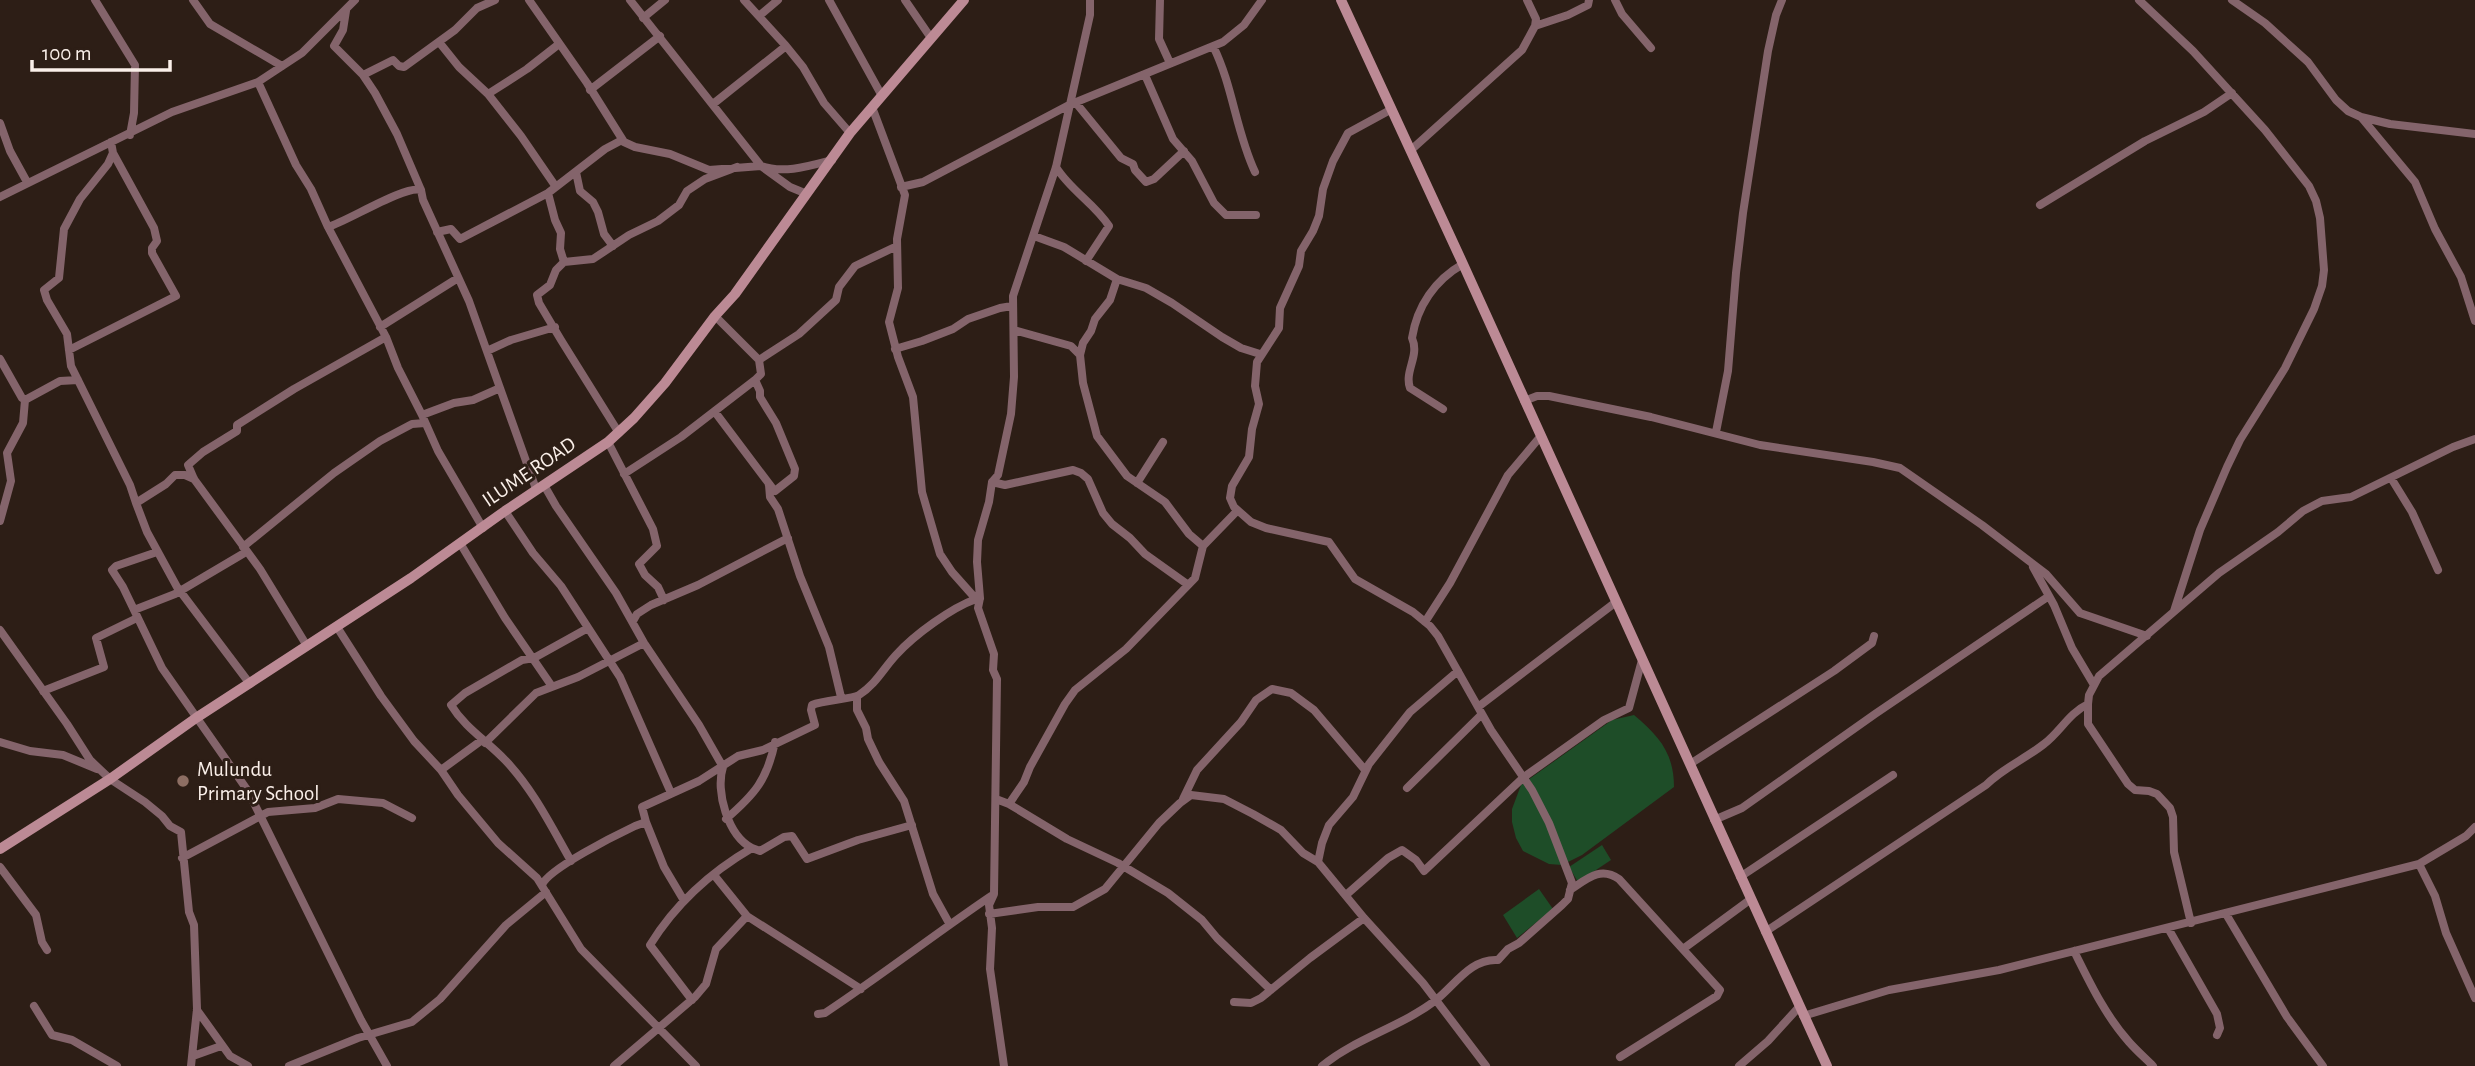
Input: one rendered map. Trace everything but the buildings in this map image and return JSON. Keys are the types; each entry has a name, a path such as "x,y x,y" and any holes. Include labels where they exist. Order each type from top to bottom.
{"street":[{"path":"95,0 135,65 134,113 130,135"},
{"path":"193,0 210,24 282,66"},
{"path":"0,197 172,112 258,82 302,53 355,0"},
{"path":"363,75 393,60 404,67 455,30 477,8 495,0"},
{"path":"529,0 622,140 635,147 670,153 709,170 761,166 772,170 792,169 832,160"},
{"path":"630,0 761,166 790,187 807,194"},
{"path":"643,18 666,0"},
{"path":"744,0 803,67 824,103 850,133"},
{"path":"759,16 778,0"},
{"path":"829,0 882,96"},
{"path":"905,0 930,38"},
{"name":"ILUME ROAD","path":"0,849 337,627 619,433 665,383 715,316 735,294 850,133 964,0"},
{"path":"1004,1066 992,992 992,928 989,914 989,905 994,894 997,679 993,670 994,654 978,608 978,540 992,482 998,475 1011,414 1014,330 1012,306 1017,282 1056,167 1072,104 1090,15 1090,0"},
{"path":"1160,0 1159,39 1170,64"},
{"path":"901,187 923,182 1072,104 1223,42 1254,15 1262,0"},
{"path":"1341,0 1827,1066"},
{"path":"1411,150 1522,50 1536,19 1527,0"},
{"path":"1535,26 1568,15 1588,5 1589,0"},
{"path":"1615,0 1622,14 1651,48"},
{"path":"1716,432 1728,372 1743,213 1768,51 1782,0"},
{"path":"2139,0 2193,51 2290,162 2316,201 2324,270 2314,309 2285,368 2240,440 2227,467 2200,530 2174,614"},
{"path":"2232,0 2265,23 2308,62 2336,100 2348,111 2389,124 2475,134"},
{"path":"346,11 344,30 334,46 363,75 397,134 458,278 540,487 617,593 644,643 723,766 719,778 726,819 746,845 752,848 760,851 784,836 792,836 807,859 858,840 912,825"},
{"path":"590,90 660,36"},
{"path":"439,42 459,67 488,94 556,187"},
{"path":"488,94 559,44"},
{"path":"713,104 786,46"},
{"path":"1213,46 1226,79 1238,128 1255,172"},
{"path":"1145,75 1164,122 1192,161 1214,203 1222,212 1231,216 1256,215"},
{"path":"258,82 287,148 311,189 386,337 438,451 483,528"},
{"path":"2040,205 2145,141 2204,112 2232,93"},
{"path":"1072,104 1121,158 1133,164 1146,182 1154,179 1184,151"},
{"path":"872,107 905,195 897,246 898,288 889,322 895,349 913,397 919,477 940,554 952,572 978,599"},
{"path":"1322,1066 1366,1037 1435,1001 1463,974 1485,959 1498,960 1562,905 1568,898 1571,878 1554,835 1524,777 1480,710 1438,636 1413,612 1355,579 1329,542 1259,527 1237,511 1230,498 1232,486 1249,457 1252,429 1259,404 1255,386 1256,362 1279,328 1280,308 1299,266 1301,251 1316,223 1322,205 1323,190 1340,146 1348,133 1392,109"},
{"path":"2361,117 2415,182 2460,277 2475,321"},
{"path":"0,123 10,151 27,182"},
{"path":"437,232 451,229 460,239 548,192 622,140"},
{"path":"69,350 176,296 152,253 157,241 154,228 113,153 111,142"},
{"path":"113,153 103,173 80,199 64,229 59,278 45,288 47,300 67,334 68,358 130,485 157,552 180,591 250,684"},
{"path":"619,433 539,303 537,295 550,285 556,270 564,262 593,259 629,235 658,221 678,205 687,191 705,179 737,167"},
{"path":"1056,167 1066,183 1101,215 1109,226 1086,261"},
{"path":"576,172 580,191 593,202 604,234 613,246"},
{"path":"328,227 398,194 416,188 421,190"},
{"path":"548,192 561,233 560,249 564,262"},
{"path":"1034,236 1063,247 1117,279 1146,288 1241,348 1260,354"},
{"path":"759,360 799,334 836,300 839,287 855,266 897,246"},
{"path":"1443,409 1410,388 1408,377 1416,347 1412,338 1423,304 1433,288 1443,276 1463,264"},
{"path":"380,327 458,278"},
{"path":"1117,279 1110,300 1095,319 1080,355 1083,383 1097,436 1119,467 1165,502 1189,534 1203,546"},
{"path":"895,349 953,329 968,319 1012,306"},
{"path":"624,474 715,412 761,374 759,360 715,316"},
{"path":"487,351 511,340 555,327"},
{"path":"1014,330 1071,346 1080,355"},
{"path":"307,646 245,550 194,479 189,462 237,431 237,425 293,389 386,337"},
{"path":"0,359 25,400"},
{"path":"25,400 60,381 78,380"},
{"path":"755,380 760,397 776,423 795,469 794,476 775,491"},
{"path":"43,691 104,667 96,638 180,591 245,550 334,473 380,441 454,403 473,400 500,388"},
{"path":"1524,401 1538,396 1549,396 1716,432 1760,445 1900,468 2027,560 2055,583 2080,613 2147,636"},
{"path":"0,521 11,481 7,453 23,423 25,400"},
{"path":"715,412 775,491"},
{"path":"1425,622 1450,583 1508,475 1540,437"},
{"path":"2191,923 2174,852 2173,817 2170,808 2157,794 2135,790 2128,784 2088,724 2089,695 2099,676 2219,573 2303,511 2322,502 2351,497 2409,468 2474,441"},
{"path":"608,442 653,529 657,545 639,564 645,575 658,587 664,600"},
{"path":"1137,483 1163,442"},
{"path":"992,482 1005,485 1073,470 1081,473 1088,479 1103,513 1112,524 1146,554 1187,584"},
{"path":"136,503 175,475 194,479"},
{"path":"2391,478 2412,512 2438,570"},
{"path":"775,491 769,485 770,496 778,509 800,576 829,647 841,697"},
{"path":"505,510 533,553 561,586 610,662 624,687 671,793"},
{"path":"1009,804 1075,691 1126,649 1195,578 1203,546 1237,511"},
{"path":"633,621 637,614 651,605 788,538"},
{"path":"460,543 505,618 551,685"},
{"path":"157,552 112,568 162,668 248,792 387,1066"},
{"path":"2027,560 2036,571 2094,685"},
{"path":"1714,820 1742,807 2049,596"},
{"path":"683,899 664,867 642,807 699,781 738,756 763,750 815,725 812,705 841,697 857,697 878,681 895,655 910,642 958,606 978,599"},
{"path":"1407,788 1480,710 1616,602"},
{"path":"337,627 414,741 441,770 498,843 529,869 544,888 581,949 696,1066"},
{"path":"572,861 529,790 502,757 475,735 452,707 453,701 522,660 534,657 588,628"},
{"path":"0,630 99,770 145,802 170,826 181,832 189,912 194,925 194,986 197,1009 191,1066"},
{"path":"1690,764 1834,671 1872,643 1874,636"},
{"path":"441,770 484,742 536,693 551,685 578,677 644,643"},
{"path":"1346,895 1388,858 1402,850 1416,860 1424,871 1524,777 1604,720 1629,708 1642,660"},
{"path":"1318,862 1329,825 1353,797 1365,770 1410,712 1458,671"},
{"path":"1180,803 1197,770 1241,722 1256,700 1272,689 1291,694 1314,710 1365,770"},
{"path":"857,697 857,710 868,739 904,801 933,894 949,923"},
{"path":"1765,932 1986,785 2000,771 2046,743 2078,709 2088,704"},
{"path":"0,742 30,751 63,755 99,770"},
{"path":"726,819 747,801 763,782 771,765 775,742"},
{"path":"1740,877 1893,775"},
{"path":"989,914 1038,907 1073,907 1105,889 1159,823 1191,795 1224,799 1281,830 1303,853 1318,862 1423,983 1486,1066"},
{"path":"182,858 277,810 315,808 344,798 383,803 412,818"},
{"path":"996,799 1168,892 1202,920 1271,990"},
{"path":"289,1066 369,1035 412,1022 430,1007 544,888 544,878 646,822"},
{"path":"1739,1066 1801,1012 1888,990 1999,970 2226,915 2301,892 2419,864 2466,836 2475,827"},
{"path":"692,1000 650,945 683,899 729,862 752,848"},
{"path":"2419,864 2435,896 2446,933 2475,998"},
{"path":"0,867 36,915 42,942 47,950"},
{"path":"1570,890 1600,872 1610,873 1619,879 1720,990 1720,993 1620,1057"},
{"path":"714,875 747,916 861,989"},
{"path":"818,1014 825,1013 861,989 949,923 994,894"},
{"path":"1683,949 1751,899"},
{"path":"2226,915 2287,1017 2323,1066"},
{"path":"618,1063 692,1000 706,984 716,949 747,916"},
{"path":"1234,1002 1255,1002 1364,918"},
{"path":"2168,928 2217,1014 2220,1028 2217,1035"},
{"path":"2074,951 2110,1018 2153,1066"},
{"path":"34,1006 52,1035 72,1040 117,1066"},
{"path":"197,1009 221,1046 230,1056 248,1066"},
{"path":"193,1056 221,1046"},
{"path":"618,1063 628,1066"}],"green space":[{"path":"1634,715 1658,738 1668,755 1674,787 1582,855 1562,865 1549,864 1523,851 1512,822 1512,809 1521,785 1612,720"},
{"path":"1602,845 1611,860 1578,882 1569,867"},
{"path":"1539,889 1553,909 1517,938 1503,915"}],"place":[{"name":"Mulundu Primary School","path":"183,781"}]}
